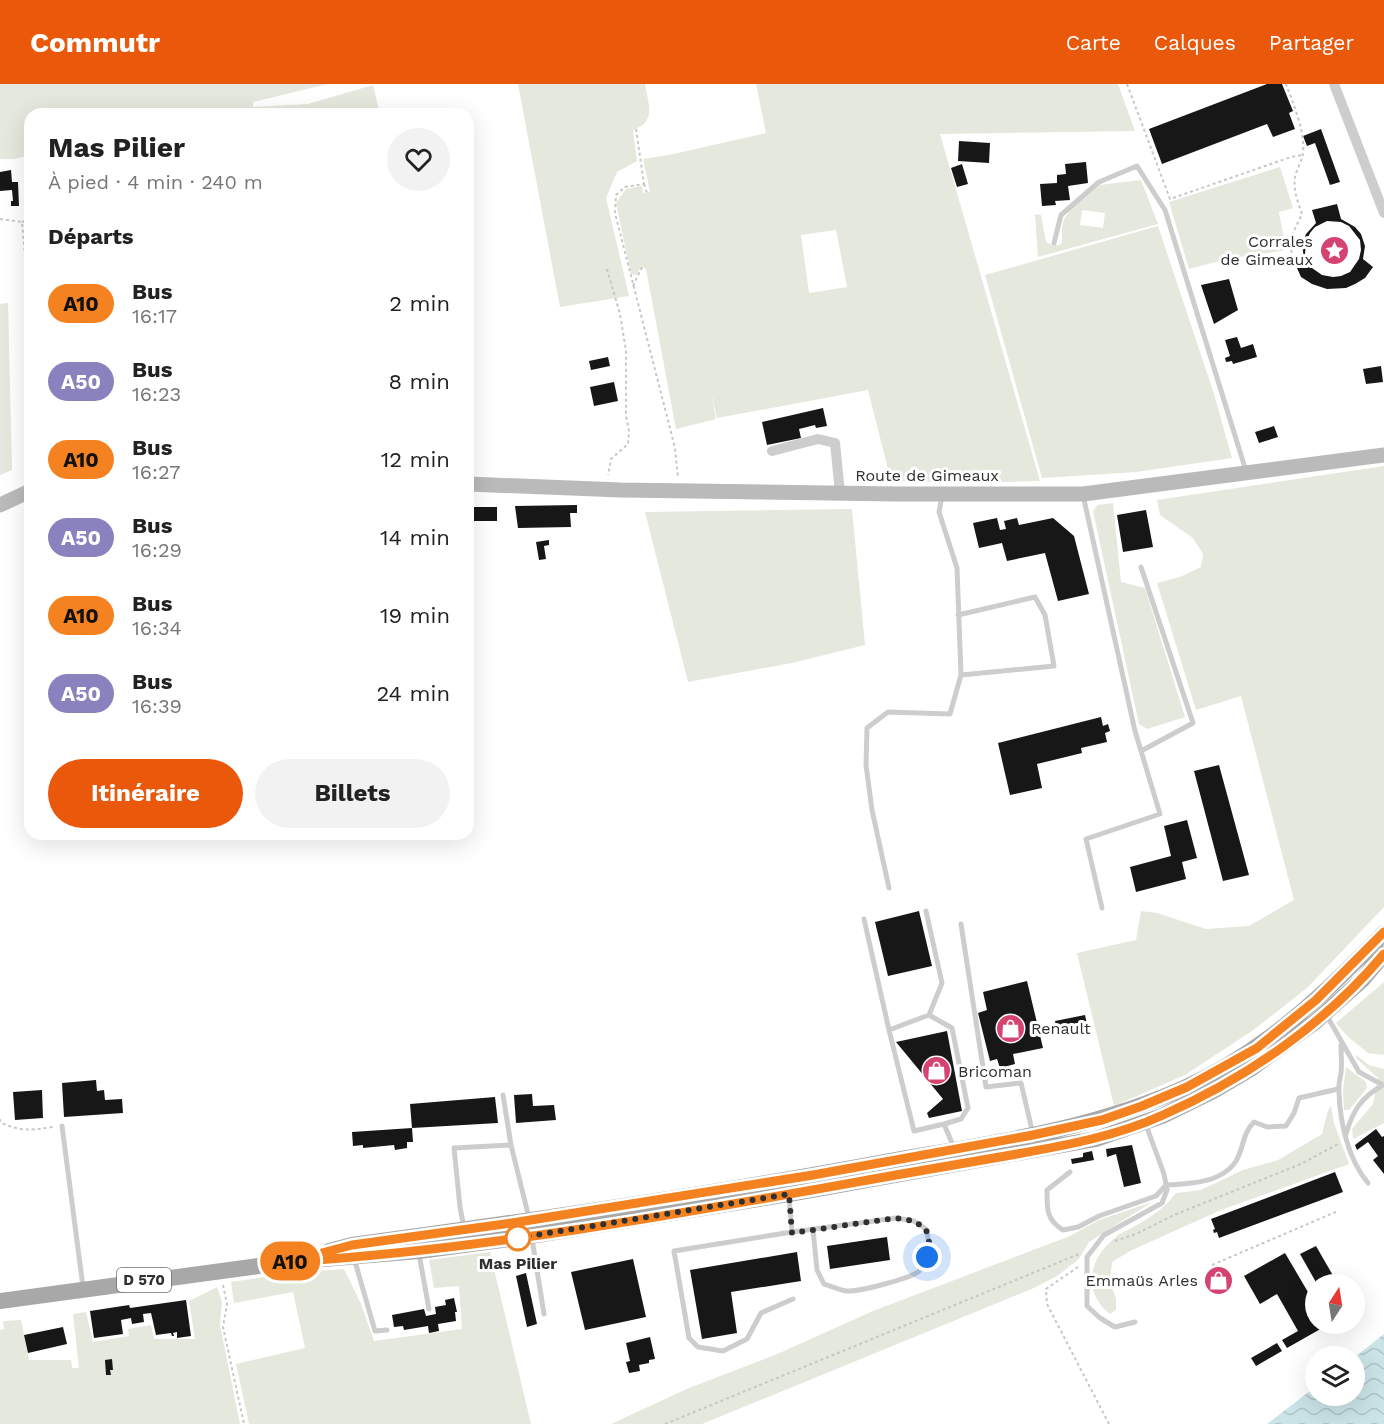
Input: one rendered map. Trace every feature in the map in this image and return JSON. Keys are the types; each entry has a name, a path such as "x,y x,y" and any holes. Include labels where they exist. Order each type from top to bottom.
{"main road":[{"name":"D 570","path":"0,1301 531,1228 788,1187 1035,1143 1096,1139 1142,1114 1162,1116 1213,1091 1252,1068 1321,1007 1384,933"},
{"name":"D 570","path":"1321,1007 1362,980 1384,954"}],"street":[{"path":"1334,84 1384,213"},
{"path":"772,451 818,439 836,443 840,493"},
{"name":"Route de Gimeaux","path":"474,483 606,490 1083,494 1384,455"},
{"path":"0,505 24,494"}],"lane":[{"path":"1054,243 1061,215 1099,182 1137,166 1165,210 1247,472"},
{"path":"889,888 867,776 867,728 888,712 950,714 961,675 957,568 939,512 942,494"},
{"path":"1083,494 1132,720 1160,814 1086,839 1102,908"},
{"path":"1141,567 1193,723 1141,751"},
{"path":"958,615 1035,597 1045,615 1054,666 961,675"},
{"path":"889,1030 929,1015 942,983 926,911"},
{"path":"864,919 914,1131 961,1119 968,1108 952,1028 929,1015"},
{"path":"961,924 986,1088 1021,1083 1035,1143"},
{"path":"1321,1007 1359,1072 1383,1085 1367,1095 1352,1114 1346,1134"},
{"path":"1341,1044 1341,1074 1338,1089 1349,1150 1359,1172 1368,1183"},
{"path":"1070,1172 1047,1190 1047,1210 1054,1225 1063,1230 1078,1227 1099,1216 1156,1196 1166,1185 1194,1183 1221,1175 1236,1161 1246,1130 1254,1122 1267,1127 1286,1126 1299,1098 1338,1089"},
{"path":"503,1095 511,1145 531,1228 544,1314"},
{"path":"1135,1322 1115,1327 1100,1318 1087,1306 1087,1260 1104,1235 1162,1203 1167,1190 1164,1174 1142,1114"},
{"path":"944,1124 957,1157"},
{"path":"62,1126 83,1289"},
{"path":"466,1237 460,1207 454,1148 511,1145"},
{"path":"788,1187 792,1233"},
{"path":"793,1299 761,1312 747,1339 723,1351 698,1347 689,1338 674,1251 792,1233 896,1218 914,1221 926,1229 929,1242 927,1257 917,1272 872,1288 845,1291 824,1284 817,1270 813,1230"},
{"path":"418,1244 429,1309"},
{"path":"353,1251 375,1331 387,1330"}],"path":[{"path":"1127,84 1170,199 1291,157 1303,155"},
{"path":"1271,261 1292,255 1290,239 1302,214 1294,177 1304,148 1296,110 1286,84"},
{"path":"636,129 646,193"},
{"path":"644,184 625,187 616,195 615,213 675,448 680,491"},
{"path":"0,219 22,222 24,244"},
{"path":"633,287 642,267"},
{"path":"606,490 611,459 628,444 629,431 626,416 626,351 620,314 607,269"},
{"path":"0,1119 0,1122 13,1129 33,1130 62,1126"},
{"path":"665,1424 1096,1246 1136,1234 1174,1215 1301,1164 1333,1148"},
{"path":"1212,1265 1338,1211"},
{"path":"1087,1260 1046,1289 1047,1304 1109,1424"},
{"path":"220,1270 227,1304 223,1327 244,1424"}],"shaded area":[{"path":"0,84 328,84 253,102 253,107 308,104 373,85 379,108 24,108 24,157 0,159"},
{"path":"518,84 645,84 649,105 648,117 641,127 633,130 637,161 617,172 606,198 629,296 560,307"},
{"path":"756,84 1118,84 1135,131 940,134 1040,481 961,483 891,481 868,390 717,418 711,392 716,419 676,429 646,269 641,266 637,275 631,274 616,203 626,189 642,186 643,193 650,192 643,159 766,133","holes":["836,230 847,287 809,293 801,235"]},
{"path":"1280,167 1293,208 1279,212 1286,250 1227,259 1189,269 1169,202"},
{"path":"1141,180 1158,224 1038,257 1035,214 1041,215 1046,242 1059,245 1062,242 1064,219 1072,208 1100,185","holes":["1082,210 1105,213 1103,228 1080,225"]},
{"path":"1158,226 1214,394 1232,458 1136,472 1042,478 985,275"},
{"path":"8,303 12,470 0,475 0,304"},
{"path":"1384,466 1384,907 1307,988 1252,1031 1185,1075 1114,1106 1077,953 1136,940 1141,911 1157,913 1206,929 1249,926 1294,900 1241,696 1196,710 1157,583 1180,577 1201,567 1203,554 1193,538 1160,515 1157,500"},
{"path":"1113,503 1121,582 1145,588 1185,717 1147,729 1139,724 1093,511 1098,505"},
{"path":"852,509 865,645 792,663 688,682 645,512"},
{"path":"1384,982 1384,1055 1368,1053 1348,1037 1336,1023"},
{"path":"1356,1055 1369,1065 1384,1069 1384,1123 1353,1139 1352,1129 1373,1104 1378,1078 1356,1058"},
{"path":"1346,1067 1366,1082 1367,1088 1349,1110 1344,1110 1343,1091"},
{"path":"1331,1106 1334,1123 1349,1164 1221,1210 1130,1251 1112,1262 1110,1282 1116,1299 1116,1310 1110,1314 1101,1305 1092,1285 1092,1275 1100,1254 1117,1236 1153,1215 1176,1193 1201,1190 1243,1170 1278,1160 1322,1134"},
{"path":"1152,1202 1089,1242 1079,1259 1057,1276 1034,1288 702,1424 611,1424 689,1388 775,1355 873,1311 1070,1236 1099,1220"},
{"path":"490,1252 531,1424 249,1424 236,1364 305,1348 293,1292 234,1303 231,1282 291,1273 344,1269 361,1304 374,1341 462,1329 459,1286 434,1288 429,1260"},
{"path":"217,1287 222,1302 220,1325 240,1424 0,1424 0,1330 4,1329 3,1321 21,1320 29,1360 71,1360 72,1368 79,1368 73,1314 86,1312 93,1342 129,1336 128,1329 151,1325 154,1339 195,1339 189,1301"}],"water":[{"path":"1384,1334 1384,1424 1267,1424 1305,1395 1305,1406 1365,1406 1365,1349"}],"building":[{"path":"1267,84 1282,84 1293,111 1289,113 1295,129 1273,137 1267,124 1162,164 1149,129"},
{"path":"1321,129 1340,182 1330,185 1315,143 1307,146 1303,136"},
{"path":"959,141 990,143 989,163 958,161"},
{"path":"1086,162 1088,183 1068,186 1070,200 1055,201 1056,205 1042,206 1040,184 1057,183 1057,175 1066,174 1065,164"},
{"path":"962,164 968,184 957,187 951,168"},
{"path":"11,170 12,182 18,182 19,206 11,206 12,190 0,191 0,172"},
{"path":"1337,204 1341,219 1355,227 1361,234 1365,246 1363,259 1373,267 1365,278 1346,288 1327,289 1301,277 1297,268 1305,264 1302,245 1306,234 1316,223 1312,210","holes":["1327,221 1341,222 1349,226 1360,240 1359,259 1350,272 1341,276 1322,275 1312,268 1305,254 1306,242 1315,227"]},
{"path":"1229,279 1238,310 1214,324 1201,285"},
{"path":"1237,337 1241,348 1253,344 1257,357 1233,364 1232,361 1226,362 1225,358 1230,356 1225,340"},
{"path":"608,357 610,366 591,370 589,361"},
{"path":"1381,366 1383,382 1366,384 1363,369"},
{"path":"614,382 618,401 594,406 590,387"},
{"path":"823,408 827,426 816,428 815,425 799,429 801,438 767,445 762,422"},
{"path":"1274,426 1278,437 1259,443 1255,432"},
{"path":"577,505 577,513 570,513 571,527 518,528 515,506"},
{"path":"474,507 497,507 497,521 474,521"},
{"path":"1146,510 1153,547 1123,552 1117,515"},
{"path":"997,518 1000,530 1006,529 1004,521 1017,518 1019,525 1053,518 1074,536 1089,594 1058,601 1045,553 1007,561 1002,543 979,548 973,523"},
{"path":"549,540 549,545 544,546 546,559 539,560 536,542"},
{"path":"1101,717 1103,726 1108,724 1110,731 1105,733 1107,742 1081,748 1082,753 1037,764 1042,788 1010,795 998,743"},
{"path":"1219,765 1249,875 1223,881 1194,771"},
{"path":"1187,820 1197,858 1182,862 1186,879 1136,892 1130,867 1171,856 1164,826"},
{"path":"919,911 932,966 888,976 875,922"},
{"path":"1027,981 1043,1048 1013,1054 1015,1064 1000,1068 997,1059 990,1061 978,1013 987,1010 983,992"},
{"path":"1085,1015 1088,1029 1064,1034 1064,1031 1057,1032 1055,1021"},
{"name":"Bricoman","path":"947,1031 962,1111 929,1118 927,1113 943,1099 896,1042"},
{"path":"96,1080 97,1091 104,1090 105,1100 122,1099 123,1113 64,1117 62,1083"},
{"path":"42,1090 43,1118 15,1120 13,1092"},
{"path":"532,1094 533,1106 554,1105 556,1120 516,1123 514,1095"},
{"path":"495,1097 498,1123 412,1128 410,1104"},
{"path":"412,1128 413,1142 407,1142 407,1148 395,1150 394,1145 363,1148 363,1145 353,1146 352,1132"},
{"path":"1376,1129 1382,1137 1384,1136 1384,1174 1373,1160 1378,1156 1368,1142 1357,1150 1355,1145"},
{"path":"1132,1145 1141,1183 1124,1187 1116,1154 1107,1157 1106,1149"},
{"path":"1092,1151 1094,1160 1072,1164 1071,1159 1083,1157 1083,1153"},
{"path":"1335,1172 1343,1192 1219,1238 1217,1232 1214,1233 1215,1229 1211,1219"},
{"path":"887,1237 890,1260 830,1269 827,1246"},
{"path":"1316,1246 1332,1274 1311,1274 1300,1254"},
{"path":"797,1252 801,1281 731,1292 737,1333 702,1339 690,1270"},
{"path":"1285,1253 1305,1287 1305,1334 1312,1334 1287,1348 1282,1340 1298,1331 1277,1294 1260,1304 1244,1276"},
{"path":"633,1259 646,1317 585,1330 571,1272"},
{"path":"526,1273 537,1324 527,1327 516,1276"},
{"path":"454,1298 456,1321 438,1324 439,1331 429,1333 428,1326 404,1330 403,1326 394,1327 392,1315 424,1309 426,1316 436,1314 435,1307 446,1305 445,1300"},
{"path":"186,1300 191,1336 177,1338 177,1332 173,1333 174,1336 171,1333 156,1335 151,1313 143,1314 144,1322 132,1324 131,1318 121,1320 123,1334 94,1338 90,1311"},
{"path":"63,1327 67,1344 28,1353 24,1335"},
{"path":"650,1337 655,1359 639,1365 640,1371 629,1373 626,1362 630,1361 626,1343"},
{"path":"1277,1343 1282,1351 1256,1366 1251,1358"},
{"path":"112,1359 113,1370 110,1370 111,1375 106,1375 105,1360"}],"bus line":[{"name":"A10","path":"1384,932 1316,1000 1257,1048 1187,1087 1102,1120 1033,1135 813,1175 645,1203 352,1245 288,1262 419,1251 518,1238 789,1194 1096,1139 1162,1116 1213,1091 1252,1068 1315,1022 1362,980 1384,954"}],"place":[{"name":"Corrales de Gimeaux","path":"1334,250"},
{"name":"Renault","path":"1010,1028"},
{"name":"Bricoman","path":"937,1071"},
{"name":"Mas Pilier","path":"518,1238"},
{"name":"Emmaüs Arles","path":"1219,1280"}],"route":[{"path":"518,1238 789,1194 792,1233 896,1218 914,1221 926,1229 929,1242 927,1257"}]}
